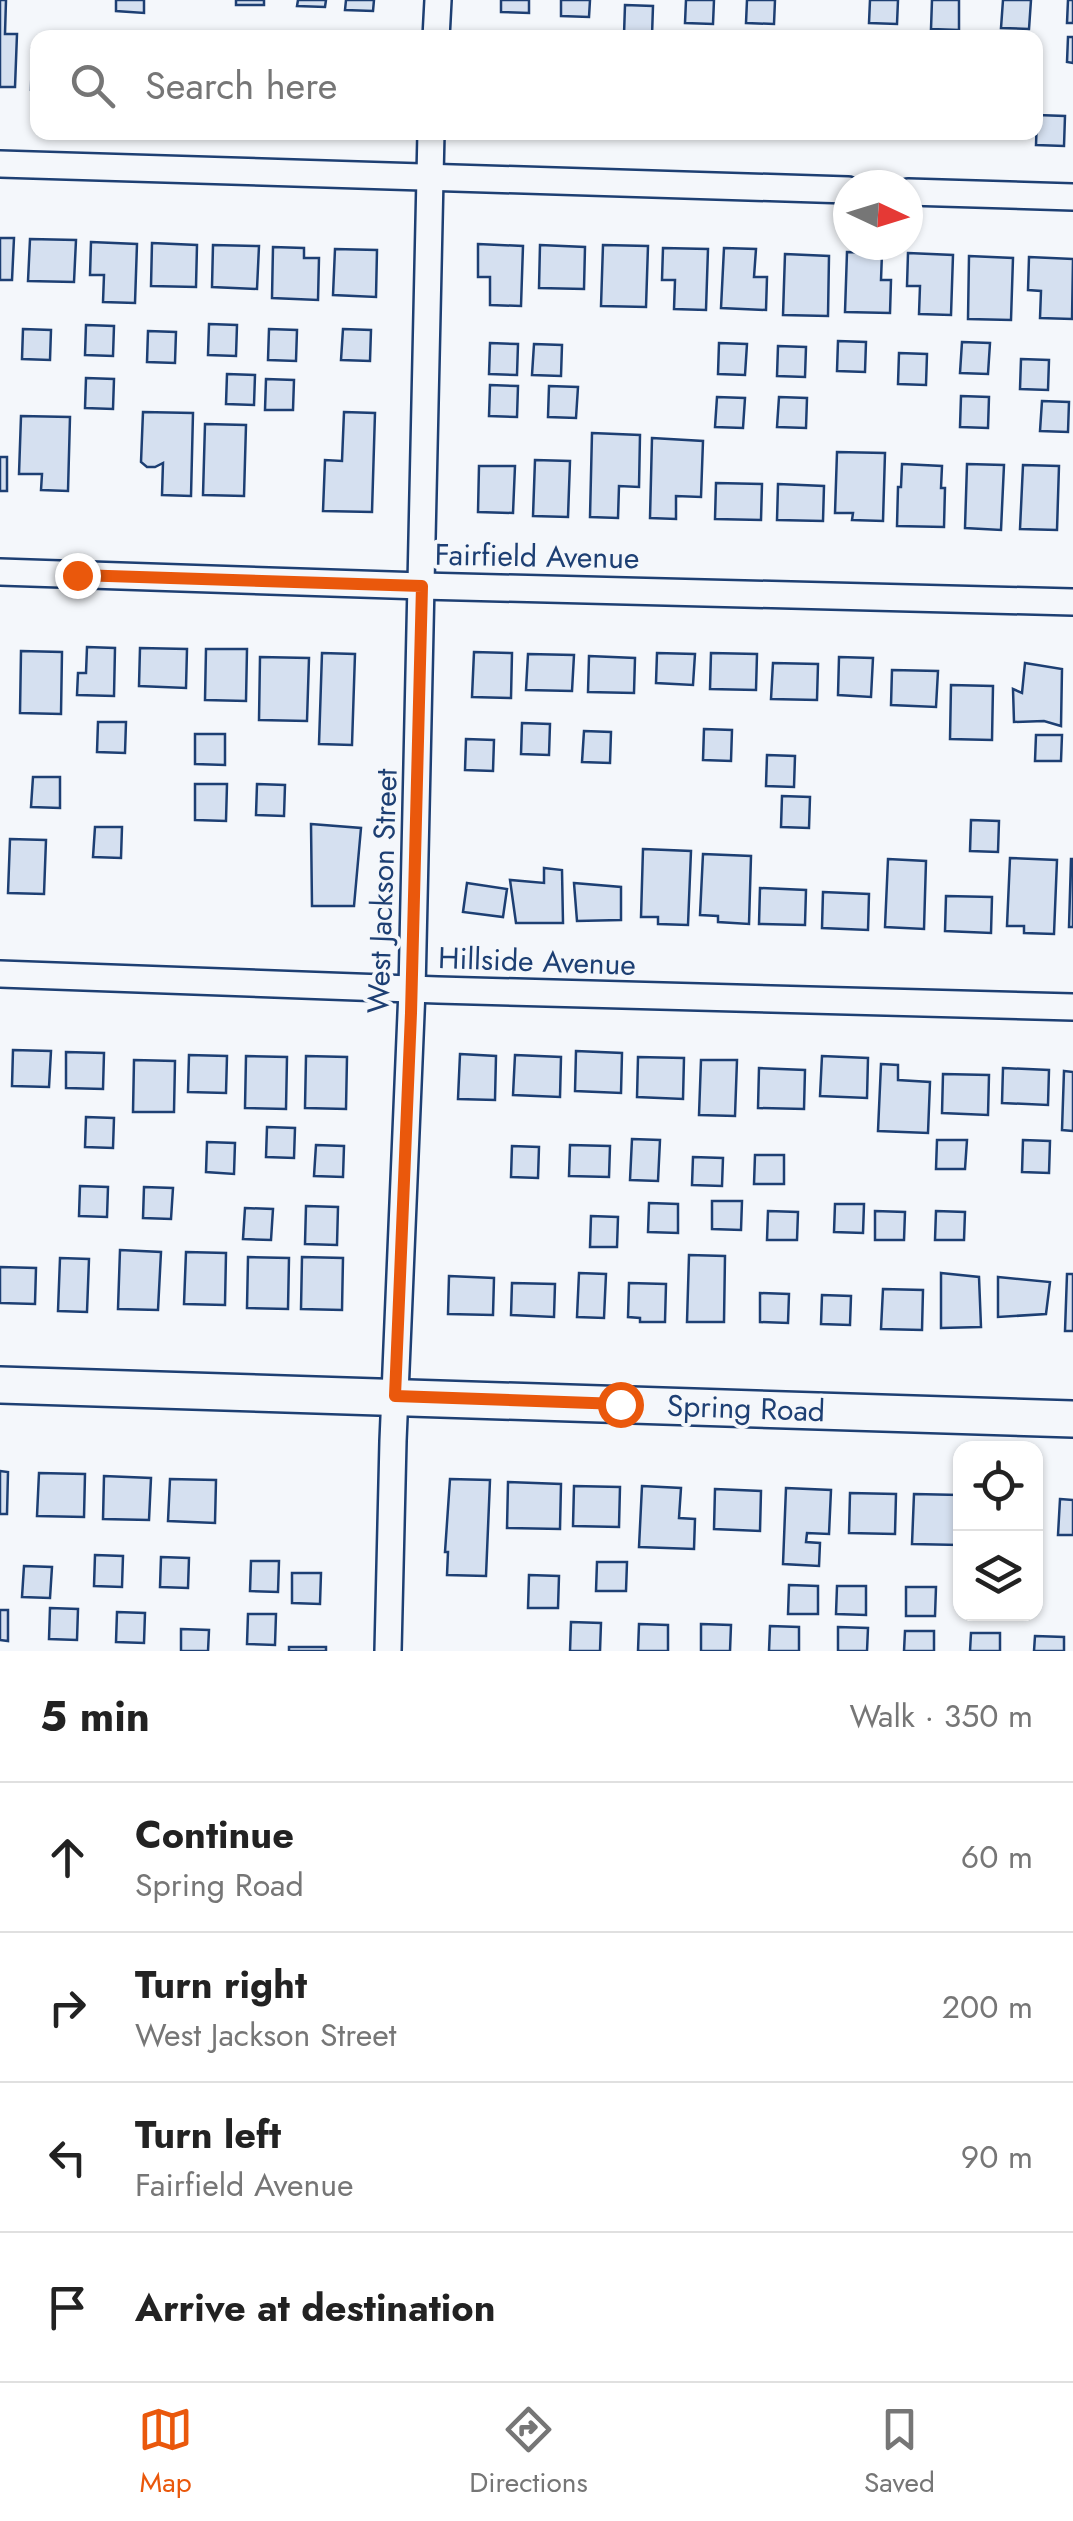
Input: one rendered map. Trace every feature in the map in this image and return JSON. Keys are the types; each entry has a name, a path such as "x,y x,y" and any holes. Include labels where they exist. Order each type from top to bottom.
{"street":[{"path":"436,30 438,0"},
{"name":"West Jackson Street","path":"388,1651 412,990 431,140"},
{"path":"0,164 833,189"},
{"path":"923,193 1073,198"},
{"name":"Fairfield Avenue","path":"0,572 1073,602"},
{"name":"Hillside Avenue","path":"0,974 1073,1008"},
{"name":"Spring Road","path":"0,1385 1073,1419"}],"building":[{"path":"0,0 6,0 5,34 17,34 15,87 0,87"},
{"path":"116,0 144,0 144,13 116,11"},
{"path":"236,0 264,0 264,5 236,5"},
{"path":"298,0 326,0 325,7 297,6"},
{"path":"346,0 374,0 373,11 345,10"},
{"path":"501,0 529,0 529,13 501,12"},
{"path":"561,0 590,0 589,17 561,16"},
{"path":"686,0 714,0 713,24 685,23"},
{"path":"747,0 775,0 774,24 746,23"},
{"path":"870,0 898,0 897,24 869,23"},
{"path":"932,0 959,0 959,30 931,29"},
{"path":"1003,0 1031,0 1029,29 1001,28"},
{"path":"1068,0 1073,0 1073,23 1067,23"},
{"path":"625,5 653,6 652,30 624,30"},
{"path":"1068,37 1073,37 1073,63 1067,62"},
{"path":"1043,115 1065,116 1064,146 1036,145 1036,140 1043,140"},
{"path":"0,238 14,238 12,280 0,280"},
{"path":"30,239 76,240 74,282 28,281"},
{"path":"91,242 137,244 135,303 103,302 104,275 90,275"},
{"path":"152,243 197,245 196,287 151,286"},
{"path":"478,244 523,246 521,306 490,305 490,277 478,277"},
{"path":"213,245 259,246 257,289 212,287"},
{"path":"540,245 585,247 584,289 539,288"},
{"path":"603,245 648,246 646,307 601,306"},
{"path":"273,247 304,248 304,258 319,258 318,300 272,298"},
{"path":"663,248 708,249 706,310 674,309 675,280 662,280"},
{"path":"724,248 756,249 754,277 767,277 766,310 721,308"},
{"path":"335,249 377,250 376,297 333,295"},
{"path":"785,254 829,256 828,316 783,315"},
{"path":"923,254 953,255 951,315 919,314 920,286 907,286 908,260 923,260"},
{"path":"969,256 1013,258 1011,320 968,319"},
{"path":"1029,257 1073,259 1072,319 1040,318 1041,291 1028,290"},
{"path":"847,260 882,260 881,280 891,280 890,313 845,312"},
{"path":"209,324 237,325 236,356 208,355"},
{"path":"86,325 114,326 113,356 85,355"},
{"path":"23,329 51,330 50,360 22,359"},
{"path":"269,329 297,330 296,361 268,360"},
{"path":"343,329 371,330 370,361 341,360"},
{"path":"148,331 176,332 175,363 147,362"},
{"path":"838,341 866,342 865,372 837,371"},
{"path":"962,342 990,343 988,374 960,373"},
{"path":"490,343 518,344 517,375 489,374"},
{"path":"719,343 747,344 745,375 718,374"},
{"path":"534,344 562,345 561,376 532,375"},
{"path":"778,346 806,347 805,377 777,376"},
{"path":"899,353 927,354 926,385 898,384"},
{"path":"1021,359 1049,360 1048,390 1020,389"},
{"path":"227,374 255,375 254,405 226,404"},
{"path":"86,378 114,379 113,409 85,408"},
{"path":"266,379 294,380 293,410 265,410"},
{"path":"490,385 518,386 517,417 489,416"},
{"path":"549,386 578,387 576,418 548,417"},
{"path":"961,396 989,397 988,428 960,427"},
{"path":"717,397 745,398 743,428 715,427"},
{"path":"779,397 807,398 806,428 777,427"},
{"path":"1042,401 1069,402 1068,432 1040,431"},
{"path":"143,412 193,413 191,496 162,495 163,463 147,467 141,462"},
{"path":"344,412 375,413 372,512 323,511 325,460 342,461"},
{"path":"21,416 70,417 68,491 41,490 42,474 19,474"},
{"path":"205,424 246,425 244,496 203,495"},
{"path":"592,433 640,435 639,487 619,486 618,518 590,517"},
{"path":"652,438 703,441 701,497 676,496 676,519 650,518"},
{"path":"837,452 885,453 883,521 852,520 853,513 835,513"},
{"path":"0,457 7,457 7,491 0,491"},
{"path":"535,460 570,461 568,517 533,516"},
{"path":"902,464 942,466 944,527 897,526"},
{"path":"967,464 1004,465 1001,530 965,528"},
{"path":"1023,465 1059,466 1057,530 1020,529"},
{"path":"479,466 515,466 513,513 478,512"},
{"path":"716,483 762,484 761,520 715,519"},
{"path":"778,484 824,486 823,521 777,520"},
{"path":"87,647 115,648 114,696 77,695 78,673 86,673"},
{"path":"140,648 187,649 186,688 139,686"},
{"path":"206,649 247,649 246,701 205,700"},
{"path":"21,651 62,652 61,714 20,713"},
{"path":"474,652 512,653 511,698 472,697"},
{"path":"322,653 355,654 352,745 319,744"},
{"path":"657,653 695,654 693,685 656,683"},
{"path":"711,653 757,654 756,690 710,689"},
{"path":"528,654 574,655 572,691 526,690"},
{"path":"589,656 635,658 634,693 588,692"},
{"path":"260,657 309,658 307,721 259,720"},
{"path":"839,657 873,658 871,697 838,695"},
{"path":"773,663 818,664 817,700 771,699"},
{"path":"1025,663 1062,669 1061,726 1044,721 1014,722 1013,689 1022,693"},
{"path":"892,670 938,671 936,707 891,705"},
{"path":"951,685 993,686 992,740 950,739"},
{"path":"98,722 126,722 125,753 97,752"},
{"path":"522,723 550,724 549,755 521,754"},
{"path":"704,729 732,730 731,761 703,760"},
{"path":"584,731 611,732 610,763 582,762"},
{"path":"195,734 225,734 225,765 195,764"},
{"path":"1036,735 1062,735 1061,761 1035,761"},
{"path":"466,739 494,740 493,771 465,770"},
{"path":"767,755 795,756 794,787 766,786"},
{"path":"33,777 60,777 60,808 31,807"},
{"path":"195,784 227,784 226,821 195,820"},
{"path":"257,784 285,785 284,816 256,815"},
{"path":"782,796 810,797 809,828 781,827"},
{"path":"971,820 999,821 998,852 970,851"},
{"path":"311,824 361,828 354,906 312,906"},
{"path":"95,827 122,827 121,858 93,857"},
{"path":"10,839 46,840 44,894 8,893"},
{"path":"643,849 691,851 688,925 658,924 658,917 641,917"},
{"path":"703,854 751,856 749,924 718,922 718,916 700,915"},
{"path":"1010,858 1057,860 1054,934 1024,933 1024,926 1007,926"},
{"path":"888,859 926,861 924,929 885,927"},
{"path":"1071,859 1073,927 1069,927"},
{"path":"544,868 562,870 563,923 516,923 510,880 544,883"},
{"path":"467,883 507,889 503,917 463,912"},
{"path":"574,883 621,887 621,920 577,921"},
{"path":"760,888 806,890 805,925 759,924"},
{"path":"823,892 869,894 868,930 822,928"},
{"path":"946,896 992,897 991,933 945,931"},
{"path":"13,1050 51,1051 49,1087 12,1086"},
{"path":"576,1051 622,1053 621,1093 575,1091"},
{"path":"66,1052 104,1053 103,1089 66,1088"},
{"path":"460,1054 496,1056 495,1100 458,1099"},
{"path":"189,1055 227,1056 226,1093 188,1092"},
{"path":"515,1055 561,1057 560,1097 513,1095"},
{"path":"246,1056 287,1057 286,1109 245,1108"},
{"path":"306,1056 347,1057 346,1109 305,1108"},
{"path":"822,1056 868,1058 867,1098 820,1096"},
{"path":"638,1057 684,1058 683,1099 637,1097"},
{"path":"134,1060 175,1061 174,1112 133,1112"},
{"path":"701,1060 737,1060 735,1116 699,1115"},
{"path":"881,1064 898,1065 898,1080 930,1082 928,1133 878,1131"},
{"path":"759,1068 805,1070 804,1109 758,1108"},
{"path":"1003,1068 1049,1070 1048,1105 1002,1103"},
{"path":"1064,1071 1073,1072 1073,1131 1062,1130"},
{"path":"943,1074 989,1075 988,1115 942,1113"},
{"path":"86,1117 114,1118 113,1148 85,1147"},
{"path":"267,1127 295,1128 294,1158 266,1157"},
{"path":"632,1139 660,1140 658,1181 630,1180"},
{"path":"937,1140 967,1140 965,1169 936,1169"},
{"path":"1023,1140 1050,1141 1049,1173 1022,1172"},
{"path":"207,1142 235,1143 234,1174 206,1172"},
{"path":"316,1145 344,1146 343,1177 314,1176"},
{"path":"570,1145 610,1146 609,1177 569,1176"},
{"path":"512,1146 539,1147 538,1178 511,1177"},
{"path":"755,1155 784,1155 784,1184 754,1184"},
{"path":"693,1157 723,1158 722,1186 692,1185"},
{"path":"80,1186 108,1187 107,1217 79,1216"},
{"path":"144,1187 173,1188 171,1219 143,1218"},
{"path":"712,1201 742,1201 741,1230 712,1229"},
{"path":"649,1203 678,1204 678,1233 648,1232"},
{"path":"835,1204 864,1204 863,1233 834,1232"},
{"path":"306,1206 338,1207 337,1245 305,1244"},
{"path":"245,1208 273,1209 271,1240 243,1239"},
{"path":"768,1211 798,1212 797,1240 767,1240"},
{"path":"875,1211 905,1212 904,1240 875,1240"},
{"path":"936,1211 965,1212 964,1240 935,1240"},
{"path":"591,1216 618,1217 617,1247 590,1247"},
{"path":"120,1250 161,1252 158,1310 118,1309"},
{"path":"186,1252 226,1253 225,1305 184,1304"},
{"path":"689,1255 725,1256 724,1322 687,1322"},
{"path":"248,1257 289,1258 288,1309 247,1308"},
{"path":"302,1257 343,1258 342,1310 301,1309"},
{"path":"60,1258 89,1259 87,1312 58,1311"},
{"path":"0,1267 36,1268 35,1304 0,1303"},
{"path":"579,1273 606,1274 604,1318 577,1317"},
{"path":"941,1273 979,1277 981,1327 941,1328"},
{"path":"1067,1274 1073,1274 1073,1331 1065,1331"},
{"path":"449,1276 494,1278 493,1315 448,1314"},
{"path":"998,1277 1050,1282 1046,1314 998,1317"},
{"path":"512,1283 555,1284 554,1317 511,1315"},
{"path":"629,1283 666,1284 665,1322 640,1322 640,1318 628,1317"},
{"path":"883,1289 923,1290 922,1330 881,1329"},
{"path":"760,1293 789,1294 788,1323 760,1322"},
{"path":"822,1295 851,1296 850,1325 821,1324"},
{"path":"0,1471 8,1472 7,1514 0,1514"},
{"path":"39,1473 85,1474 84,1517 37,1516"},
{"path":"104,1476 151,1478 149,1520 103,1519"},
{"path":"170,1479 216,1480 215,1523 168,1521"},
{"path":"450,1479 490,1480 486,1576 447,1575"},
{"path":"508,1482 561,1484 560,1529 507,1528"},
{"path":"574,1486 620,1487 619,1527 573,1526"},
{"path":"642,1486 681,1488 679,1518 695,1519 694,1549 639,1547"},
{"path":"786,1488 831,1490 829,1534 807,1533 806,1542 820,1543 819,1566 783,1564"},
{"path":"715,1489 761,1491 760,1531 714,1529"},
{"path":"850,1493 896,1494 895,1534 849,1533"},
{"path":"914,1494 953,1495 953,1545 912,1544"},
{"path":"1060,1499 1073,1500 1073,1535 1058,1535"},
{"path":"95,1555 123,1556 122,1587 94,1586"},
{"path":"161,1557 189,1558 188,1588 160,1587"},
{"path":"251,1561 279,1561 278,1592 250,1591"},
{"path":"597,1562 627,1562 626,1591 596,1591"},
{"path":"24,1566 52,1567 50,1598 22,1597"},
{"path":"292,1573 321,1573 320,1604 292,1603"},
{"path":"529,1575 559,1576 558,1608 528,1608"},
{"path":"789,1585 818,1586 818,1614 788,1614"},
{"path":"837,1586 866,1586 866,1615 836,1614"},
{"path":"906,1587 936,1587 935,1616 906,1616"},
{"path":"50,1608 78,1609 77,1640 49,1639"},
{"path":"0,1610 8,1610 8,1641 0,1640"},
{"path":"117,1612 145,1613 144,1643 116,1642"},
{"path":"248,1614 276,1614 275,1645 247,1644"},
{"path":"571,1622 601,1623 600,1651 570,1651"},
{"path":"639,1624 668,1625 668,1651 638,1651"},
{"path":"701,1624 731,1625 730,1651 701,1651"},
{"path":"770,1626 799,1627 799,1651 769,1651"},
{"path":"838,1627 868,1628 867,1651 838,1651"},
{"path":"181,1629 209,1630 208,1651 181,1651"},
{"path":"905,1631 934,1631 934,1651 904,1651"},
{"path":"971,1633 1000,1633 1000,1651 970,1651"},
{"path":"1035,1636 1064,1637 1064,1651 1034,1651"},
{"path":"289,1647 326,1647 326,1651 289,1651"}],"route":[{"path":"77,575 422,586 411,1013 395,1396 620,1404"}]}
